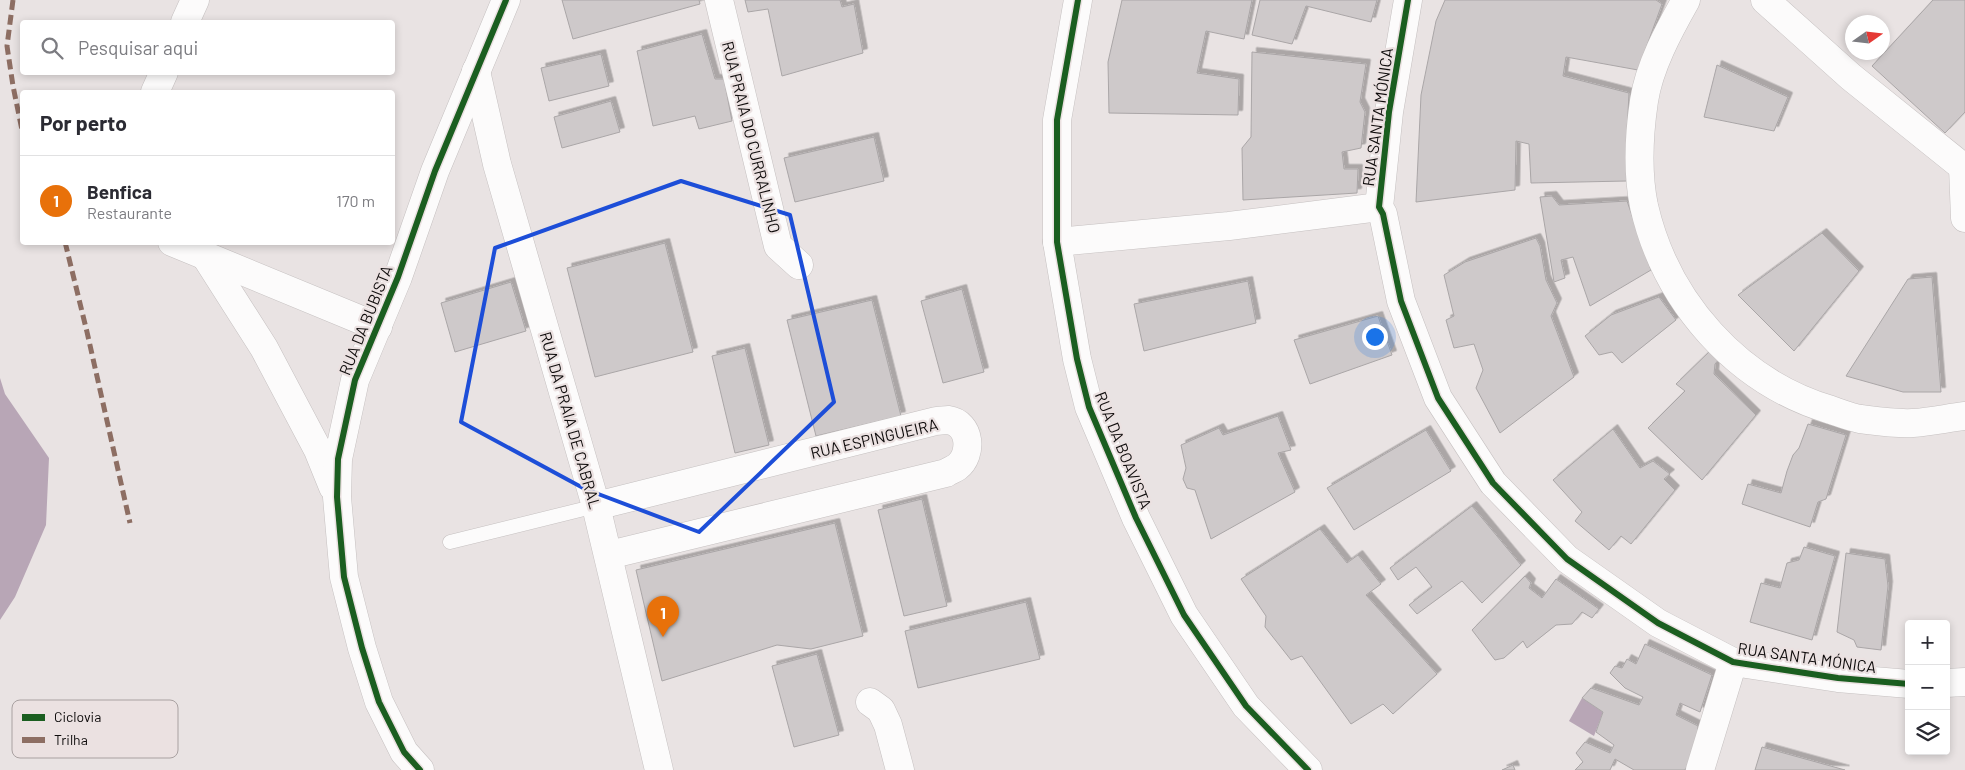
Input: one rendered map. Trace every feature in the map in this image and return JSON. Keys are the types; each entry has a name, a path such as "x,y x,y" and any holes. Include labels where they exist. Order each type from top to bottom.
{"street":[{"path":"186,20 195,0"},
{"name":"RUA DA BUBISTA","path":"420,770 404,752 379,702 362,648 344,577 338,497 338,459 355,380 378,327 436,171 506,0"},
{"name":"RUA PRAIA DO CURRALINHO","path":"719,0 778,246 799,265"},
{"name":"RUA DA BOAVISTA","path":"1078,0 1057,120 1057,242 1077,359 1089,407 1136,518 1184,615 1246,706 1308,770"},
{"name":"RUA SANTA MÓNICA","path":"1408,0 1389,112 1379,207 1383,214 1401,301 1438,398 1493,483 1568,559 1658,624 1732,662 1829,677 1905,684"},
{"path":"1686,0 1660,48 1652,73 1644,99 1639,152 1644,205 1660,256 1685,303 1719,344 1760,378 1808,403 1859,418 1911,423 1965,416"},
{"path":"1765,0 1851,77 1964,166 1965,218"},
{"name":"RUA DA PRAIA DE CABRAL","path":"476,71 497,164 609,555 659,770"},
{"path":"156,90 163,75"},
{"path":"1057,242 1229,226 1379,207"},
{"path":"179,245 378,327"},
{"path":"206,257 264,348 318,450 338,497"},
{"name":"RUA ESPINGUEIRA","path":"596,506 936,421 950,420 960,426 967,434 967,448 964,459 958,467 946,473 609,555"},
{"path":"1700,770 1732,662"},
{"path":"1950,683 1965,682"},
{"path":"870,702 881,710 888,725 900,770"}],"lane":[{"path":"450,542 596,506"}],"highlighted area":[{"path":"681,181 790,215 834,402 699,532 585,489 461,422 495,248"}],"shaded area":[{"path":"0,378 5,394 49,458 46,525 15,597 0,620"},
{"path":"1582,698 1603,712 1594,736 1569,721"}],"building":[{"path":"562,0 699,0 700,4 573,39"},
{"path":"745,0 840,0 842,7 854,4 863,53 782,76 768,9 748,12"},
{"path":"1122,0 1252,0 1244,39 1206,31 1197,73 1239,79 1238,115 1109,113 1108,62"},
{"path":"1260,0 1377,0 1371,22 1306,6 1292,44 1252,35"},
{"path":"1445,0 1656,0 1662,4 1638,70 1566,57 1563,76 1629,93 1627,181 1531,183 1529,144 1516,141 1515,190 1416,202 1421,95 1436,21"},
{"path":"1933,0 1965,0 1965,112 1945,133 1872,66 1878,60 1890,60 1890,47"},
{"path":"702,34 715,79 724,79 732,121 699,129 695,116 653,126 637,51"},
{"path":"1252,52 1366,64 1360,102 1365,112 1361,148 1342,152 1344,169 1358,169 1357,193 1243,200 1242,148 1251,137"},
{"path":"601,54 609,86 549,101 541,68"},
{"path":"1717,65 1788,97 1774,131 1704,117"},
{"path":"611,101 620,132 562,148 554,117"},
{"path":"874,137 884,181 795,202 784,158"},
{"path":"1552,196 1559,205 1627,201 1651,270 1590,306 1573,257 1561,260 1565,278 1554,282 1540,197"},
{"path":"1822,233 1859,271 1794,351 1738,295"},
{"path":"1536,238 1540,246 1546,280 1557,303 1551,316 1574,377 1500,433 1476,388 1483,370 1474,344 1454,348 1446,320 1454,316 1444,275 1465,262"},
{"path":"665,243 693,352 595,377 567,268"},
{"path":"1932,277 1941,392 1903,392 1846,376 1908,279"},
{"path":"1248,281 1256,323 1144,351 1134,304"},
{"path":"511,282 526,331 455,352 441,303"},
{"path":"962,289 984,372 943,383 921,301"},
{"path":"1659,297 1676,320 1622,363 1612,352 1599,355 1585,336 1611,315"},
{"path":"872,300 901,416 816,436 787,320"},
{"path":"1378,316 1392,355 1310,384 1294,340"},
{"path":"745,348 769,445 735,453 712,356"},
{"path":"1712,349 1721,357 1715,364 1714,374 1756,415 1702,480 1648,428 1685,391 1676,384"},
{"path":"1278,416 1291,450 1278,453 1295,492 1211,539 1195,490 1187,488 1183,479 1186,468 1181,445 1219,428 1223,435"},
{"path":"1808,424 1846,435 1826,499 1818,502 1810,527 1742,504 1748,484 1781,493 1793,455 1799,448"},
{"path":"1613,429 1640,468 1653,461 1670,474 1664,479 1675,490 1631,544 1621,536 1609,550 1575,521 1582,512 1553,480"},
{"path":"1426,430 1451,471 1354,530 1327,488"},
{"path":"922,499 947,606 904,616 878,510"},
{"path":"1472,506 1521,565 1482,603 1462,581 1417,614 1409,605 1432,587 1416,567 1398,580 1390,568"},
{"path":"835,523 863,636 811,649 777,645 662,681 636,570"},
{"path":"1320,529 1347,563 1358,555 1381,584 1366,595 1437,674 1393,714 1383,704 1351,724 1302,656 1291,660 1265,627 1266,616 1241,579"},
{"path":"1804,547 1835,556 1812,640 1750,622 1761,583 1780,588 1787,563 1799,560"},
{"path":"1846,553 1885,559 1888,586 1881,650 1857,647 1854,640 1837,632"},
{"path":"1525,576 1531,583 1529,588 1542,598 1556,579 1599,609 1592,618 1582,612 1572,624 1556,625 1527,648 1523,641 1504,658 1495,660 1472,630"},
{"path":"1026,602 1040,659 918,688 905,631"},
{"path":"1645,644 1712,675 1700,712 1680,703 1676,715 1698,726 1696,750 1685,770 1634,770 1615,759 1610,770 1575,770 1583,762 1576,753 1585,742 1610,753 1614,745 1596,732 1603,712 1582,698 1591,688 1639,705 1643,697 1625,688 1610,673 1615,666 1622,668 1627,659 1636,664"},
{"path":"817,654 839,735 794,747 772,666"},
{"path":"1762,747 1845,770 1755,770"},
{"path":"1513,765 1515,770 1502,770"}],"marked path":[{"path":"13,0 7,46 20,120"},
{"path":"66,245 130,523"}],"cycle path":[{"path":"420,770 404,752 379,702 362,648 344,577 337,497 338,459 355,380 398,277 435,171 506,0"},
{"path":"1078,0 1057,120 1057,242 1077,359 1089,407 1136,518 1184,615 1246,706 1308,770"},
{"path":"1408,0 1389,112 1379,207 1383,214 1401,301 1438,398 1493,483 1567,559 1658,623 1733,662 1838,678 1905,684"}],"place":[{"name":"Benfica","path":"663,637"}]}
